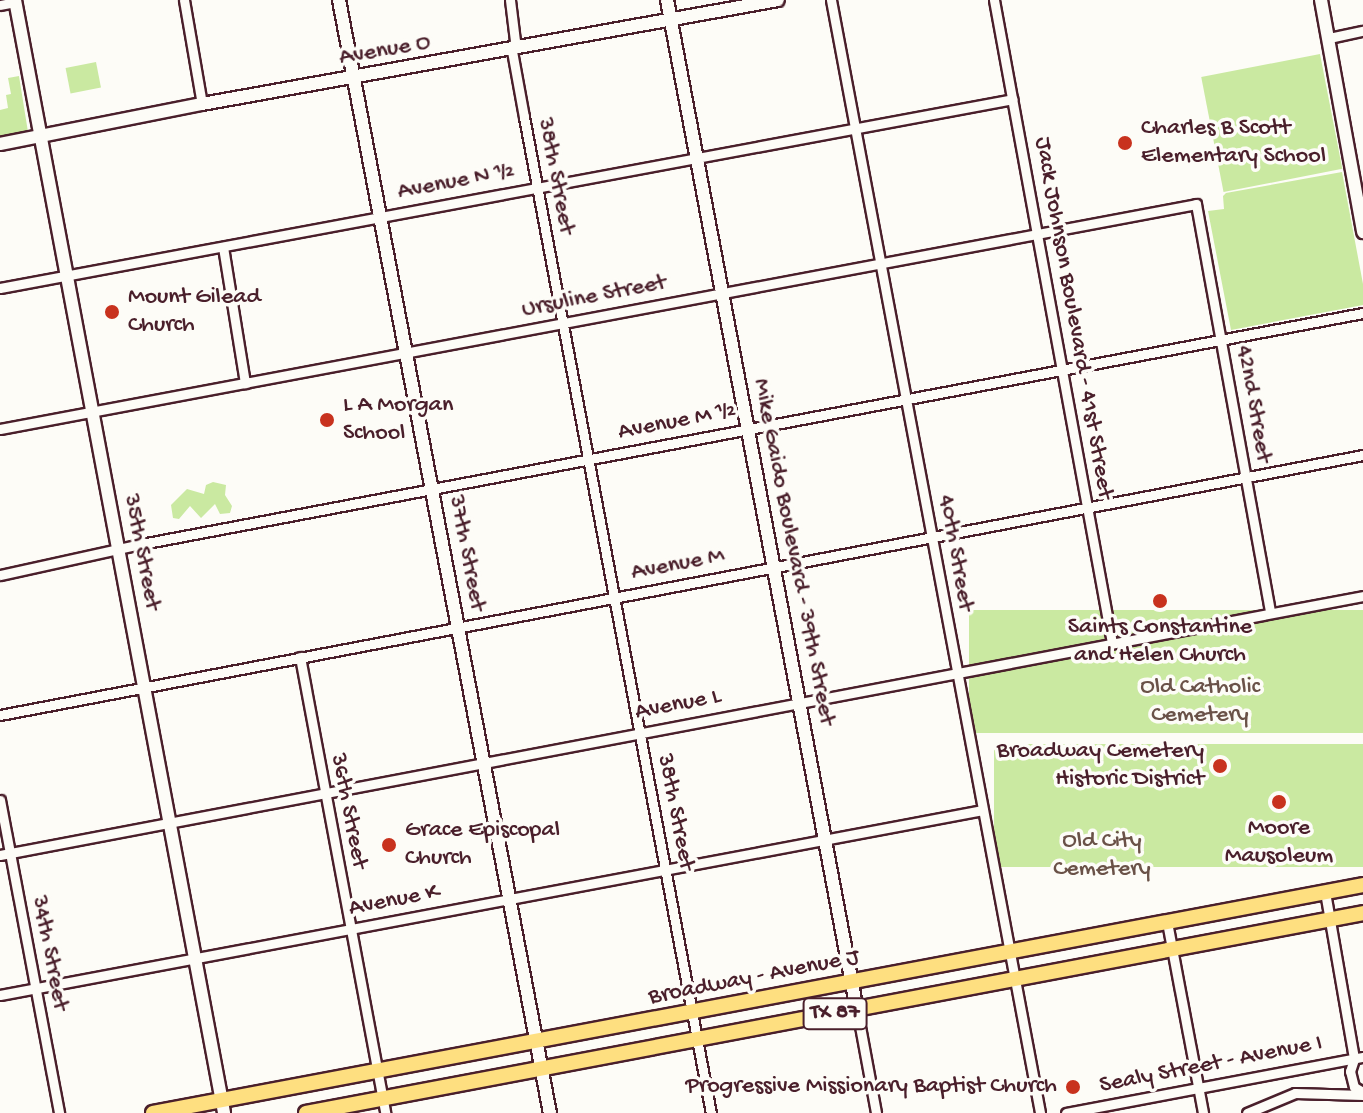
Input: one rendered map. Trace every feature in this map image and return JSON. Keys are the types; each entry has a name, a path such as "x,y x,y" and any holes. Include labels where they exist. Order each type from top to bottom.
{"main road":[{"name":"37th Street","path":"339,0 550,1113"},
{"name":"Mike Gaido Boulevard - 39th Street","path":"667,0 857,1010"},
{"name":"Avenue O","path":"0,144 202,104 512,51 778,0"},
{"path":"1321,0 1358,176 1363,232"},
{"name":"35th Street","path":"15,1 222,1107"},
{"name":"Broadway - Avenue J","path":"153,1113 222,1107 377,1071 1363,885"},
{"name":"Broadway - Avenue J","path":"306,1113 384,1106 542,1069 1363,913"}],"street":[{"path":"184,0 202,104"},
{"name":"38th Street","path":"510,0 515,41 512,51 711,1113"},
{"name":"40th Street","path":"831,0 1040,1113"},
{"name":"Jack Johnson Boulevard - 41st Street","path":"994,0 1112,643"},
{"path":"0,5 15,1"},
{"path":"1329,38 1363,31"},
{"name":"Avenue N ½","path":"0,288 1013,99"},
{"name":"Ursuline Street","path":"0,429 1196,204"},
{"name":"42nd Street","path":"1196,204 1270,612"},
{"path":"223,247 245,383"},
{"name":"Avenue M ½","path":"0,575 107,554 118,549 1363,313"},
{"name":"Avenue M","path":"0,715 1363,455"},
{"name":"Avenue L","path":"5,854 1363,596"},
{"name":"36th Street","path":"300,657 384,1106"},
{"name":"34th Street","path":"0,800 5,854 36,988 59,1113"},
{"name":"Avenue K","path":"0,995 983,810"},
{"path":"1325,892 1360,1060 1350,1071 1354,1087 1363,1094"},
{"path":"1167,922 1203,1113"},
{"name":"Mike Gaido Boulevard - 39th Street","path":"857,1010 876,1113"},
{"name":"Sealy Street - Avenue I","path":"1066,1113 1360,1060"},
{"path":"1247,1113 1295,1093 1363,1094"}],"green space":[{"path":"1320,54 1342,169 1224,192 1201,77"},
{"path":"96,62 101,88 71,93 66,68"},
{"path":"19,76 28,132 0,136 0,110 8,108 6,95 11,94 8,78"},
{"path":"1342,172 1363,284 1363,305 1231,330 1208,211 1224,209 1223,196 1226,193"},
{"path":"213,482 226,485 225,495 232,506 230,513 220,514 215,504 201,518 190,506 179,519 173,518 171,505 187,489 204,494 206,485"},
{"name":"Old Catholic Cemetery","path":"969,610 1363,610 1363,733 969,733"},
{"name":"Old City Cemetery","path":"994,744 1363,744 1363,867 994,867"}],"place":[{"name":"Charles B Scott Elementary School","path":"1125,143"},
{"name":"Mount Gilead Church","path":"112,312"},
{"name":"L A Morgan School","path":"327,420"},
{"name":"Saints Constantine and Helen Church","path":"1160,601"},
{"name":"Broadway Cemetery Historic District","path":"1220,766"},
{"name":"Moore Mausoleum","path":"1279,802"},
{"name":"Grace Episcopal Church","path":"389,845"},
{"name":"Progressive Missionary Baptist Church","path":"1073,1087"}]}
